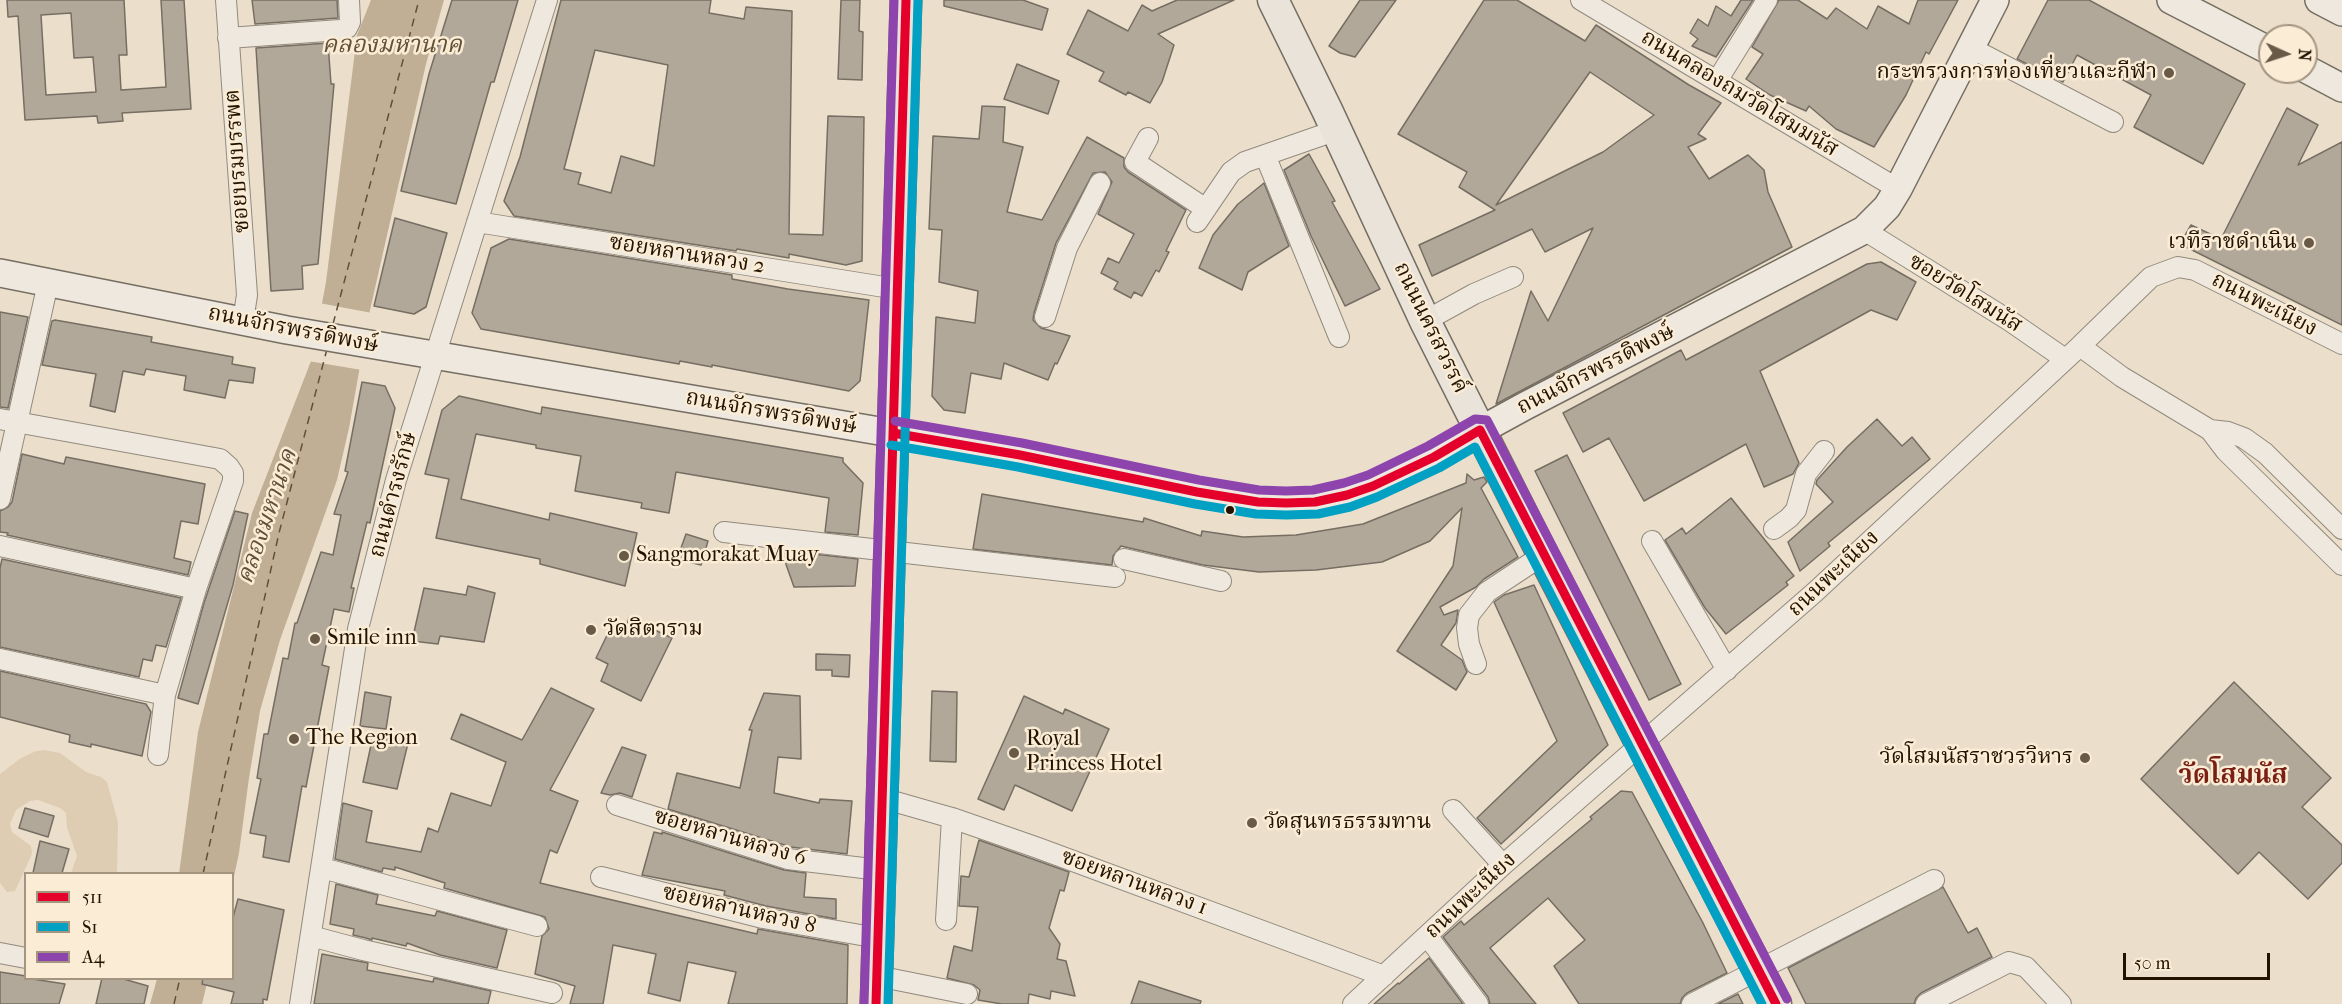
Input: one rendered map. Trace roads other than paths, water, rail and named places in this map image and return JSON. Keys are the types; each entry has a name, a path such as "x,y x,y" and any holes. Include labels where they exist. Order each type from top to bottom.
{"main road":[{"path":"876,990 906,0"},
{"name":"ถนนนครสวรรค์","path":"1273,0 1337,130 1425,321 1543,555 1776,1004"},
{"name":"ถนนจักรพรรดิพงษ์","path":"0,273 381,346 1020,455 1197,492 1258,502 1286,504 1316,501 1347,495 1373,486 1434,457 1480,430 1864,230 1887,207 1898,189 1995,0"},
{"path":"2171,0 2258,45"},
{"path":"2319,0 2342,12"},
{"path":"2318,75 2342,88"}],"street":[{"name":"ซอยบรมบรรพต","path":"226,0 248,295 243,321"},
{"path":"228,38 347,28 350,22 349,0"},
{"name":"ถนนดำรงรักษ์","path":"300,1004 353,648 396,480 547,0"},
{"name":"ถนนคลองถมวัดโสมมนัส","path":"1581,0 1898,189"},
{"path":"1717,81 1767,0"},
{"path":"1969,47 2113,122"},
{"path":"1148,138 1135,162 1201,216 1231,172 1245,162 1337,130"},
{"path":"1265,155 1339,337"},
{"path":"1045,317 1066,248 1100,183"},
{"name":"ซอยหลานหลวง 2","path":"477,222 897,289"},
{"name":"ซอยวัดโสมนัส","path":"1864,230 2000,315 2122,377 2210,430 2226,451 2342,565"},
{"name":"ถนนพะเนียง","path":"1353,1004 1503,866 1815,592 2151,277 2178,267 2194,270 2342,344"},
{"path":"1425,321 1474,294 1513,278"},
{"path":"0,499 9,421 48,283"},
{"path":"9,421 220,459 233,473 233,481 196,589 165,695 158,755"},
{"name":"ซอยวัดโสมนัส","path":"2210,430 2228,432 2244,438 2265,453 2342,529"},
{"path":"1774,529 1796,510 1806,474 1824,451"},
{"path":"724,532 1115,577"},
{"path":"1652,541 1727,669"},
{"path":"0,546 196,589"},
{"path":"1476,664 1468,644 1469,615 1487,592 1543,555"},
{"path":"1124,559 1221,581"},
{"path":"0,659 165,695"},
{"name":"ซอยหลานหลวง 1","path":"882,798 952,818 1207,909 1383,976"},
{"name":"ซอยหลานหลวง 6","path":"618,805 788,860 880,870"},
{"path":"1453,810 1503,866"},
{"path":"946,920 952,818"},
{"path":"322,868 537,926"},
{"name":"ซอยหลานหลวง 8","path":"601,877 763,918 878,938"},
{"path":"1692,1004 1934,880"},
{"path":"311,936 552,993"},
{"path":"1428,937 1478,1004"},
{"path":"0,953 24,958"},
{"path":"1926,1004 2009,962 2026,967 2061,1004"},
{"path":"876,990 967,994"}],"water":[{"name":"คลองมหานาค","path":"371,0 444,0 426,64 370,310 349,428 337,480 280,640 260,711 234,876 234,872 179,872 198,732 252,513 311,361 326,282 357,35"},
{"path":"157,980 208,980 202,1004 150,1004"}],"place":[{"name":"กระทรวงการท่องเที่ยวและกีฬา","path":"2169,73"},
{"name":"เวทีราชดำเนิน","path":"2309,243"},
{"name":"Sangmorakat Muay","path":"624,556"},
{"name":"วัดสิตาราม","path":"591,630"},
{"name":"Smile inn","path":"315,639"},
{"name":"The Region","path":"294,739"},
{"name":"Royal Princess Hotel","path":"1014,753"},
{"name":"วัดโสมนัสราชวรวิหาร","path":"2085,758"},
{"name":"วัดสุนทรธรรมทาน","path":"1252,823"}],"district":[{"name":"วัดโสมนัส","path":"2233,777"}]}
